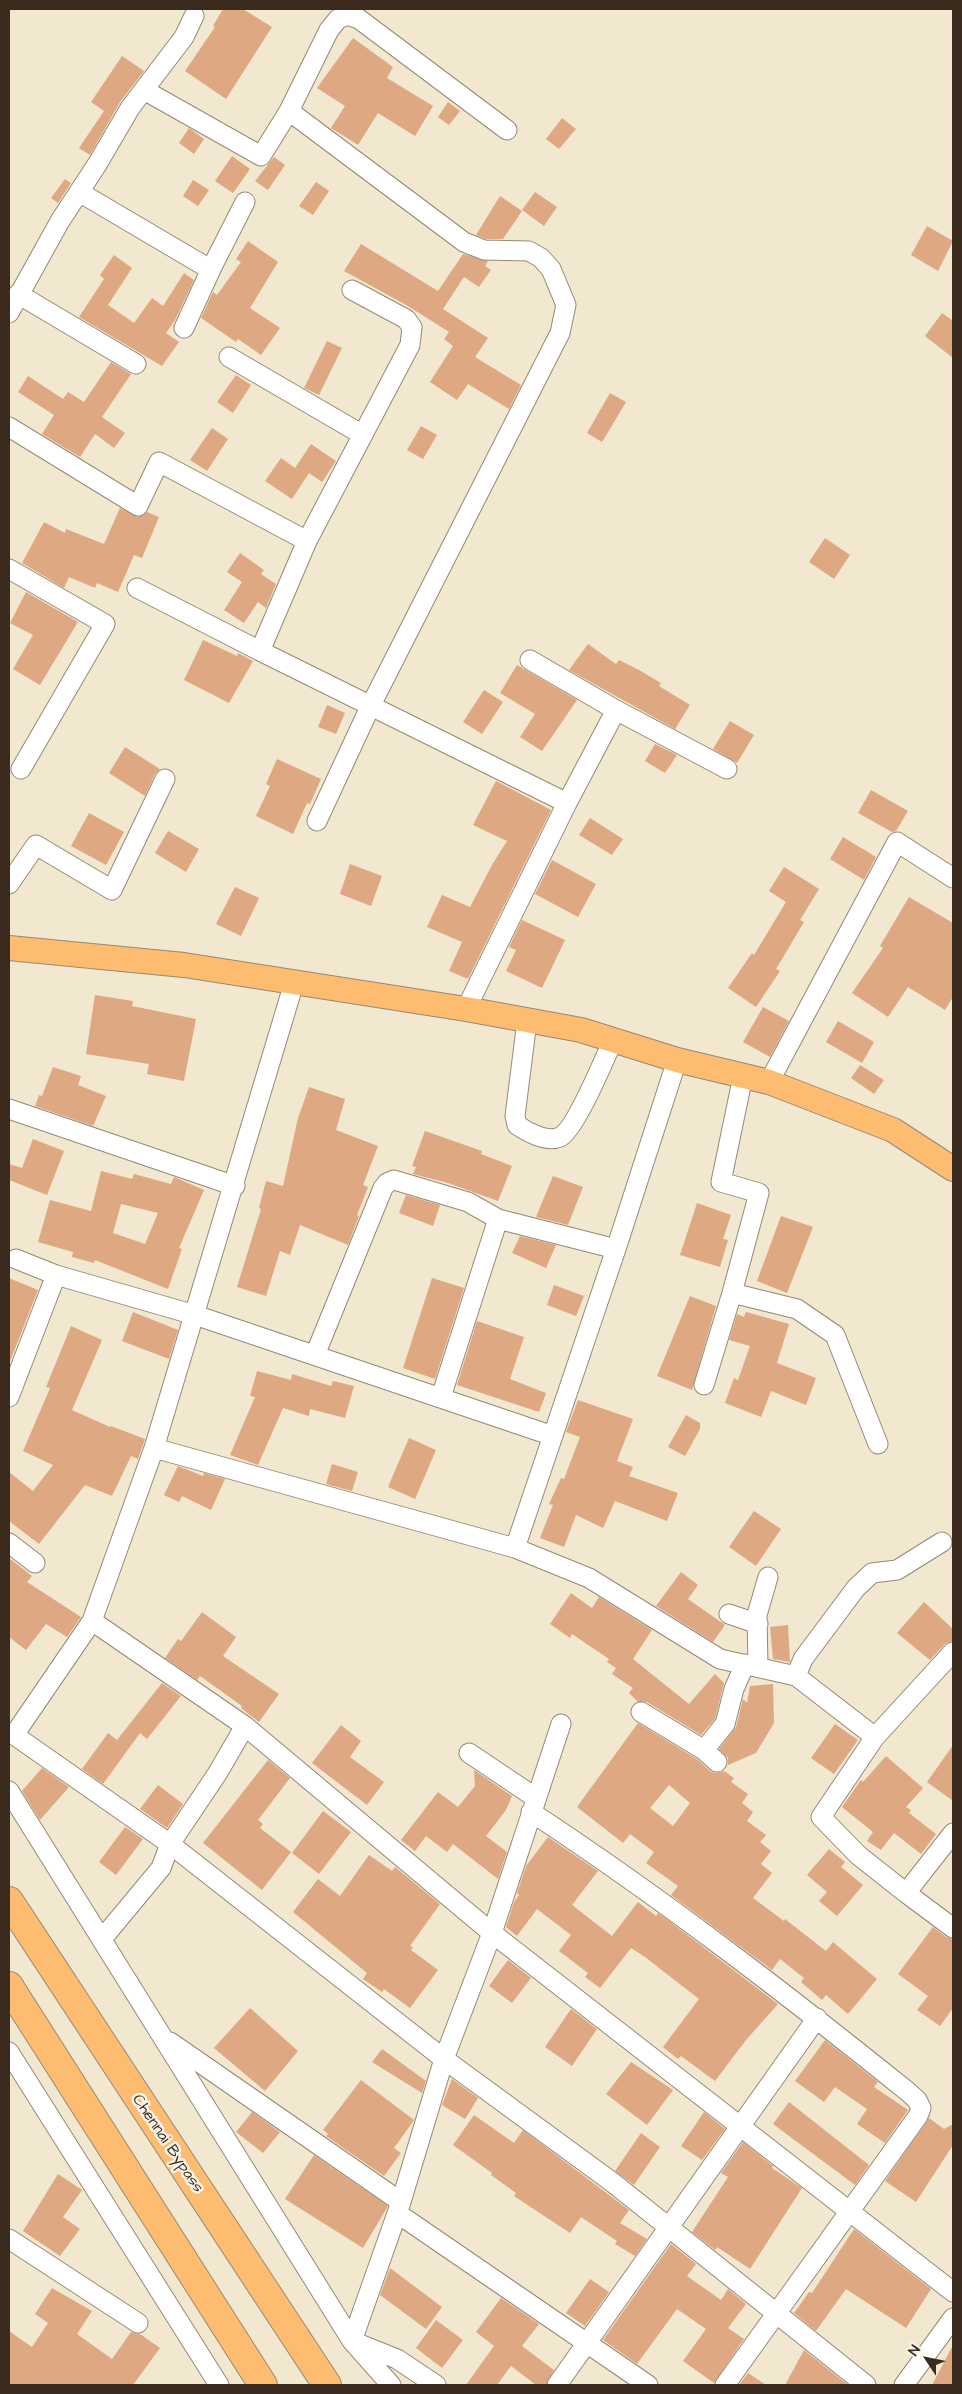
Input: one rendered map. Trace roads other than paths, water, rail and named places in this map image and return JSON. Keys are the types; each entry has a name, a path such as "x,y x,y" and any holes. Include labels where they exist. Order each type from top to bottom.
{"highway":[{"name":"Chennai Bypass","path":"9,1901 327,2385"},
{"path":"9,1986 263,2385"}],"main road":[{"path":"9,948 184,965 466,1009 581,1030 677,1060 770,1082 893,1130 953,1169"}],"street":[{"path":"144,90 262,156 289,111 329,30 338,19 347,15 359,19 507,130"},
{"path":"9,313 60,220 130,108 184,37 194,16"},
{"path":"289,111 464,242 484,250 529,251 541,258 551,269 566,306 560,333 370,707 317,821"},
{"path":"79,192 201,266 212,267"},
{"path":"184,328 245,202"},
{"path":"260,651 307,541 410,345 412,327 406,319 352,290"},
{"path":"18,294 136,364"},
{"path":"229,357 363,435"},
{"path":"9,427 138,506 159,462 307,541"},
{"path":"9,569 105,624 22,769"},
{"path":"137,588 370,707 567,802"},
{"path":"530,660 616,710 727,769"},
{"path":"466,1009 567,802 616,710"},
{"path":"9,884 36,845 112,890 165,779"},
{"path":"770,1082 897,842 953,878"},
{"path":"294,983 235,1186 154,1448 92,1621 14,1735 170,1844 444,2059 612,2182 668,2229 866,2385"},
{"path":"527,1021 515,1116 517,1125 526,1131 549,1138 559,1137 567,1131 578,1113 613,1040"},
{"path":"515,1548 616,1249 677,1060"},
{"path":"704,1385 732,1293 759,1193 721,1182 742,1076"},
{"path":"9,1108 235,1186"},
{"path":"315,1356 387,1183 394,1180 468,1202 498,1219 616,1249"},
{"path":"441,1397 498,1219"},
{"path":"16,1259 56,1275 195,1315 553,1436"},
{"path":"9,1397 56,1275"},
{"path":"732,1293 797,1309 834,1335 878,1444"},
{"path":"154,1448 515,1548 589,1578 720,1659 796,1676 875,1737"},
{"path":"796,1676 803,1659 856,1588 872,1573 897,1570 942,1542"},
{"path":"9,1543 35,1563"},
{"path":"641,1712 711,1756 725,1724 734,1689 752,1666 758,1624 757,1614 768,1578"},
{"path":"729,1614 758,1624"},
{"path":"92,1621 245,1726 492,1933 953,2292"},
{"path":"953,1652 875,1737 821,1817 858,1854 953,1928"},
{"path":"352,2341 399,2208 444,2059 492,1933 561,1724"},
{"path":"102,1939 161,1868 170,1844 217,1774 245,1726"},
{"path":"469,1753 616,1868 816,2018 907,2091 917,2100 921,2108 725,2385"},
{"path":"9,1791 352,2341 390,2385"},
{"path":"906,1893 953,1833"},
{"path":"557,2385 588,2344 816,2018"},
{"path":"163,2037 588,2344 648,2385"},
{"path":"9,2052 219,2385"},
{"path":"9,2239 138,2323"},
{"path":"904,2385 953,2318"},
{"path":"352,2341 397,2359 436,2385"}]}
